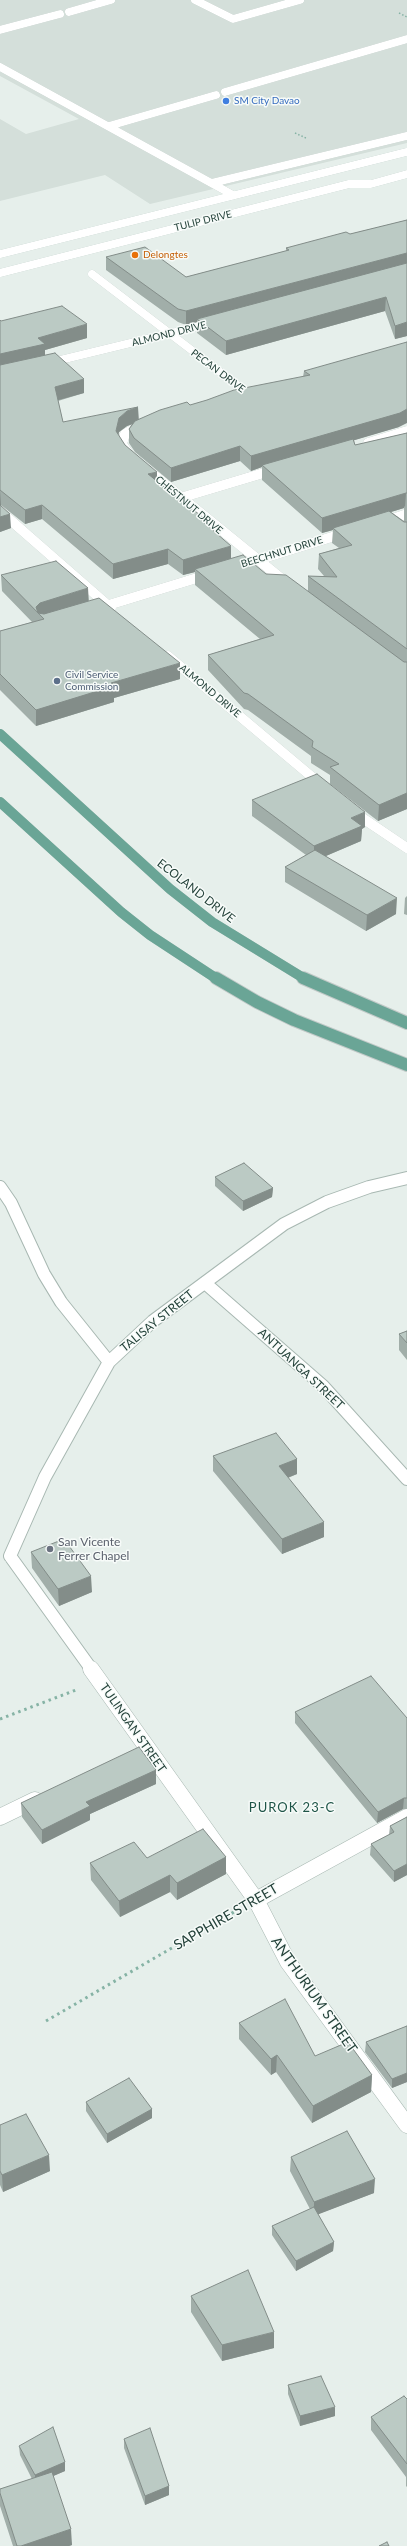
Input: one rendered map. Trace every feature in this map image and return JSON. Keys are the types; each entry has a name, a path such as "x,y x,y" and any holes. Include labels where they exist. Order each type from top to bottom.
{"main road":[{"name":"ECOLAND DRIVE","path":"0,734 170,889 212,922 289,970 324,989 407,1023"},
{"path":"0,802 121,912 150,935 213,976 294,1020 407,1065"}],"street":[{"path":"69,12 112,0"},
{"path":"195,0 233,19 300,0"},
{"path":"0,30 60,14"},
{"path":"225,92 407,39"},
{"path":"0,67 255,208"},
{"path":"108,126 216,95"},
{"path":"212,183 407,136"},
{"name":"TULIP DRIVE","path":"0,254 407,152"},
{"name":"TULIP DRIVE","path":"0,273 350,184 371,184 407,174"},
{"path":"96,230 116,244"},
{"path":"0,264 9,271"},
{"name":"PECAN DRIVE","path":"92,274 170,335 253,393 234,398"},
{"name":"ALMOND DRIVE","path":"39,365 170,335 224,320"},
{"name":"CHESTNUT DRIVE","path":"151,421 138,426 125,434 122,444 130,456 256,560 294,588"},
{"path":"362,445 407,431"},
{"path":"180,498 286,467"},
{"path":"0,511 120,615"},
{"path":"375,524 407,514"},
{"path":"390,519 401,528"},
{"name":"BEECHNUT DRIVE","path":"241,565 360,528"},
{"path":"93,609 219,571"},
{"name":"ALMOND DRIVE","path":"162,651 332,794"},
{"path":"344,804 407,848"},
{"name":"TALISAY STREET","path":"5,1555 45,1477 109,1362 154,1321 284,1224 327,1202 369,1186 407,1178"},
{"path":"0,1187 11,1203 44,1274 61,1302 109,1362"},
{"name":"ANTUANGA STREET","path":"205,1283 323,1386 407,1479"},
{"name":"TULINGAN STREET","path":"5,1555 100,1681 256,1900"},
{"path":"132,1753 146,1747"},
{"path":"0,1817 49,1793"},
{"name":"SAPPHIRE STREET","path":"256,1900 407,1816"},
{"name":"ANTHURIUM STREET","path":"256,1900 288,1962 407,2125"}],"path":[{"path":"399,13 407,17"},
{"path":"295,133 308,140"},
{"path":"0,1719 100,1681"},
{"name":"SAPPHIRE STREET","path":"46,2021 256,1900"}],"shaded area":[{"name":"SM City Davao","path":"0,0 407,0 407,143 150,204 105,175 0,201 0,119 26,134 79,119 0,76"}],"building":[{"path":"407,220 407,253 186,311 178,309 106,257 145,247 186,277 289,250 286,248 346,232 350,234"},
{"path":"407,263 407,322 395,326 386,297 226,341 197,319"},
{"path":"62,306 87,324 38,338 45,344 0,354 0,320"},
{"path":"407,342 407,409 400,413 251,456 240,446 171,468 134,438 129,429 135,421 160,410 187,402 190,405 234,390 310,375 304,371"},
{"path":"55,353 84,379 55,387 63,422 138,407 127,411 119,418 116,431 125,445 157,472 148,474 205,519 201,520 231,546 183,560 168,549 113,564 42,505 25,510 0,490 0,365"},
{"path":"407,433 407,493 322,518 262,465 353,439 355,445"},
{"path":"0,505 10,514 0,517"},
{"path":"389,511 404,522 407,522 407,649 308,576 337,577 319,554 352,545 333,528"},
{"path":"243,555 266,574 286,575 404,662 407,662 407,793 379,805 330,767 339,764 312,747 313,741 248,694 244,693 208,655 274,635 195,569"},
{"path":"56,561 88,588 40,603 36,607 38,613 1,575"},
{"path":"99,598 180,663 111,683 114,686 36,710 0,674 0,631 44,619 38,613 44,614"},
{"path":"317,774 365,812 351,818 362,826 314,846 252,800"},
{"path":"315,850 397,898 367,915 285,867"},
{"path":"244,1163 273,1188 243,1201 215,1177"},
{"path":"407,1331 407,1343 399,1334"},
{"path":"276,1433 297,1459 279,1466 324,1522 282,1539 213,1456"},
{"path":"64,1539 91,1576 58,1589 31,1552"},
{"path":"371,1676 407,1718 407,1798 404,1798 378,1812 295,1712"},
{"path":"139,1747 156,1770 86,1802 90,1806 42,1830 21,1803"},
{"path":"407,1817 407,1864 394,1871 371,1844 394,1832 390,1826"},
{"path":"203,1829 226,1857 177,1883 170,1875 119,1901 90,1863 134,1842 147,1858"},
{"path":"285,1999 315,2056 348,2042 372,2075 313,2106 277,2055 271,2059 239,2023"},
{"path":"407,2026 407,2073 392,2079 366,2042"},
{"path":"129,2078 152,2109 107,2134 86,2102"},
{"path":"26,2114 49,2155 2,2175 0,2171 0,2125"},
{"path":"347,2131 375,2179 314,2202 291,2157"},
{"path":"314,2207 334,2242 296,2261 272,2226"},
{"path":"248,2270 274,2332 222,2345 191,2296"},
{"path":"321,2376 335,2407 300,2416 288,2385"},
{"path":"404,2396 407,2399 407,2464 371,2417"},
{"path":"53,2427 65,2462 35,2475 19,2446"},
{"path":"150,2428 169,2486 145,2496 124,2439"},
{"path":"52,2472 71,2529 21,2546 17,2546 0,2489"},
{"path":"387,2542 389,2546 379,2546"}],"place":[{"name":"SM City Davao","path":"226,101"},
{"name":"Delongtes","path":"135,255"},
{"name":"Civil Service Commission","path":"57,681"},
{"name":"San Vicente Ferrer Chapel","path":"50,1549"}],"district":[{"name":"PUROK 23-C","path":"292,1808"}]}
